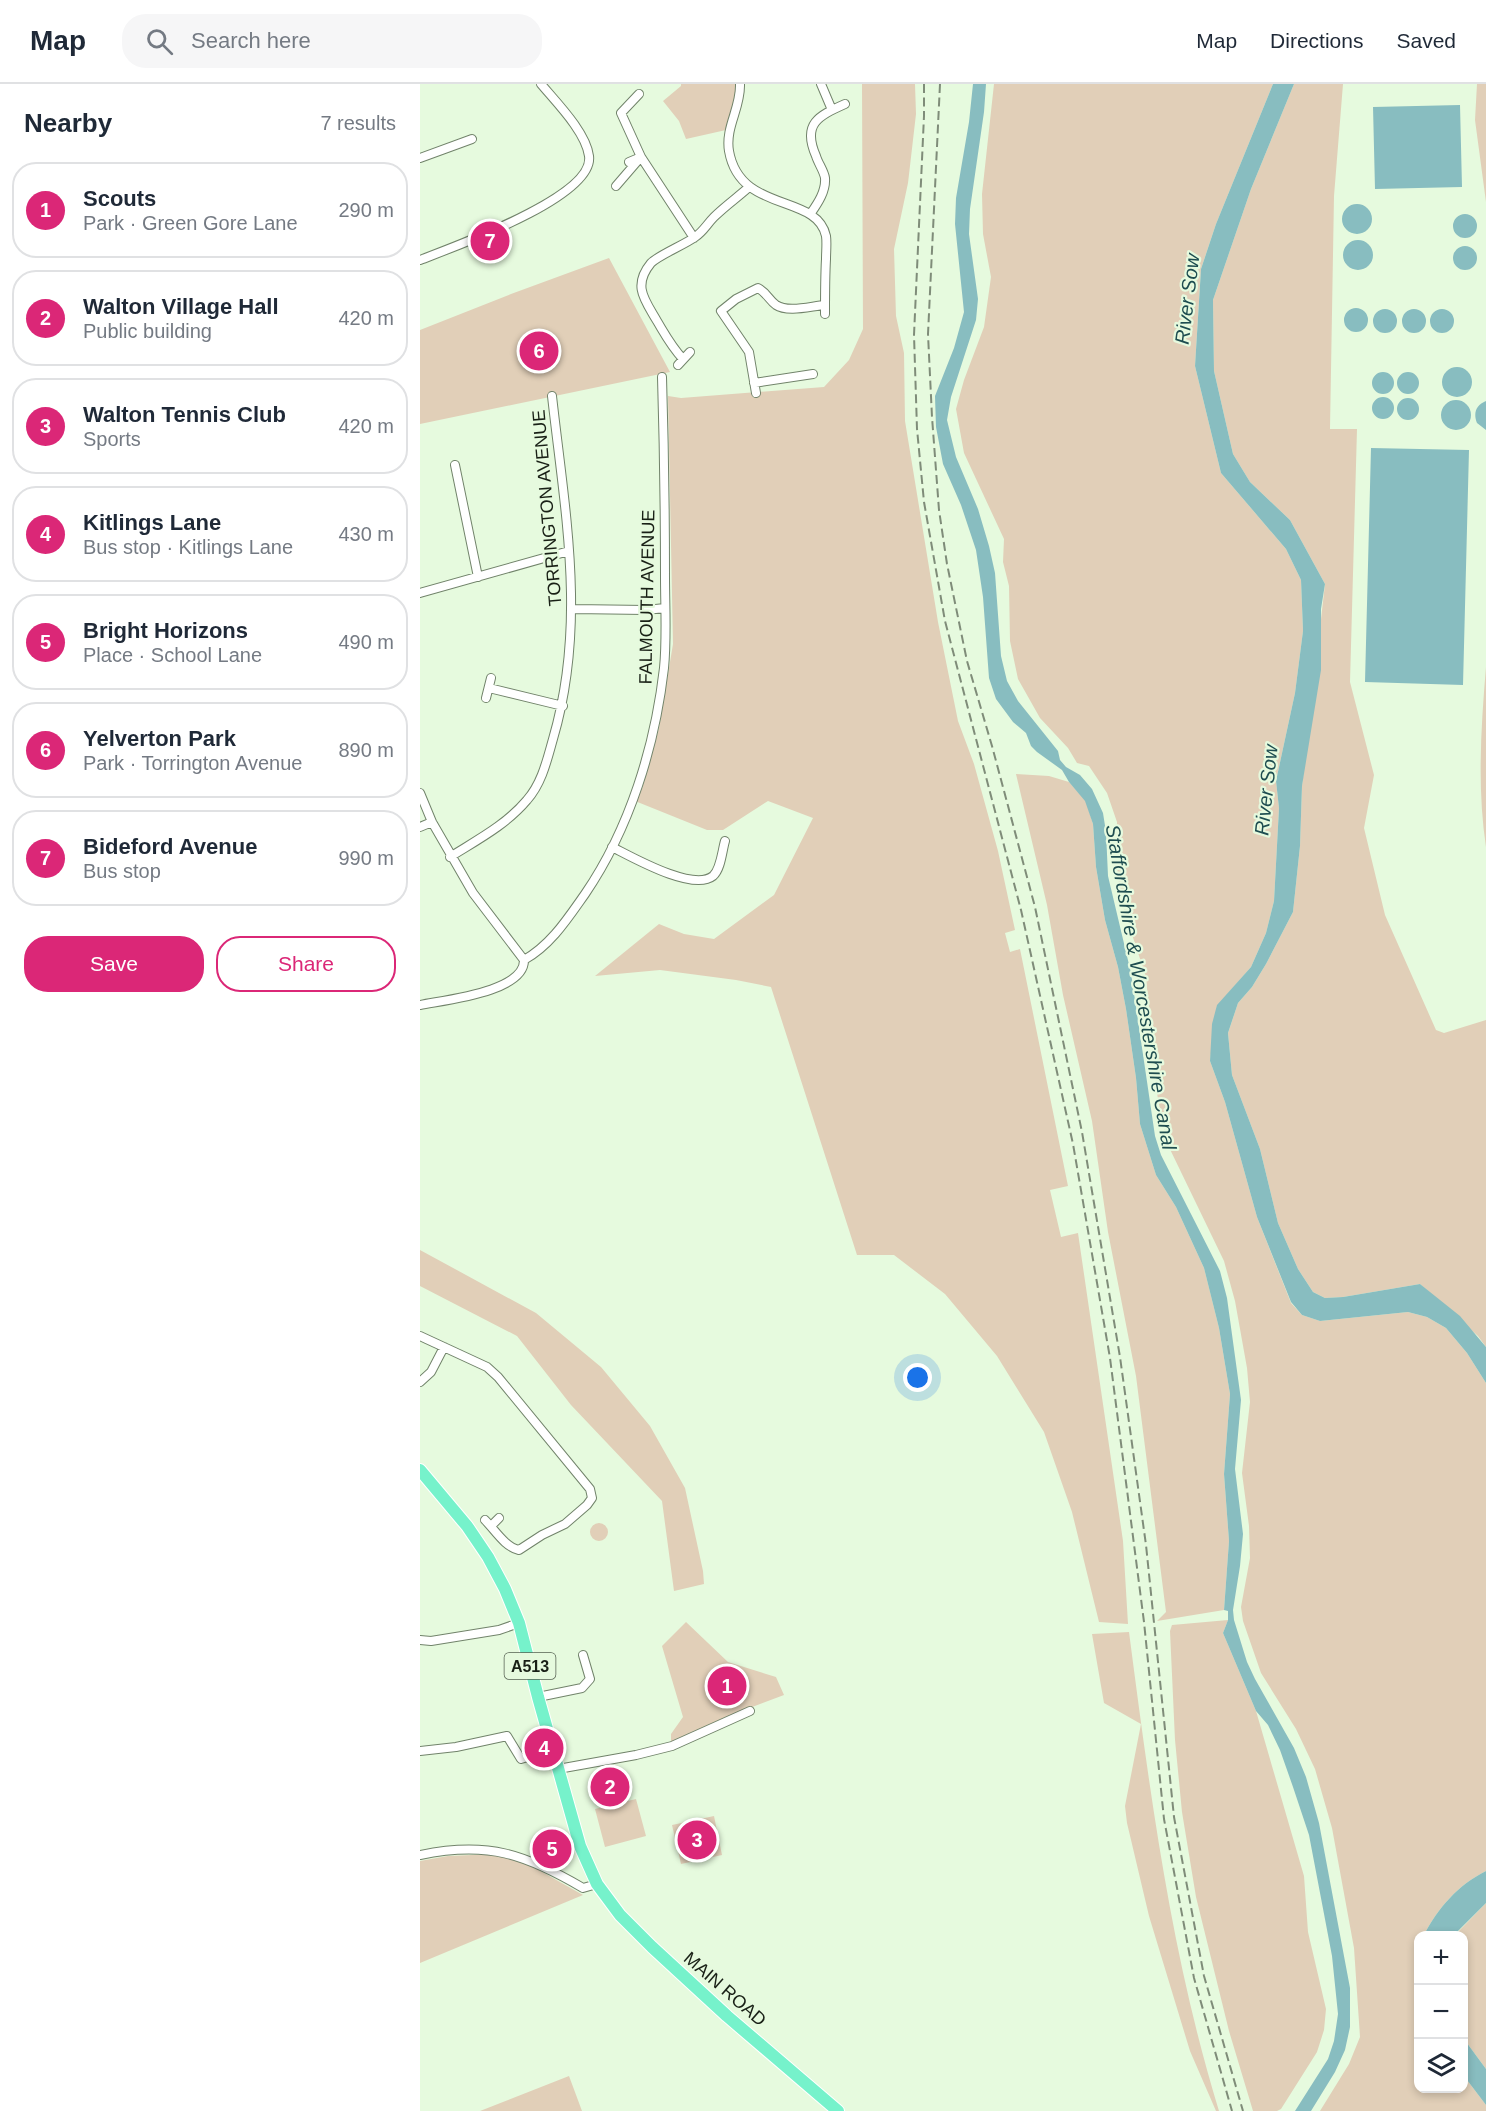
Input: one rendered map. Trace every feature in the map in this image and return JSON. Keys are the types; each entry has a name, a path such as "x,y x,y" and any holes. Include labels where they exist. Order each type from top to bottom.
{"highway":[{"name":"A513","path":"420,1470 467,1526 488,1557 505,1589 519,1623 580,1846 597,1884"},
{"name":"MAIN ROAD","path":"597,1884 620,1915 652,1947 727,2016 838,2111"}],"street":[{"path":"420,260 516,221 554,198 586,172 590,163 587,146 541,84"},
{"path":"740,84 739,104 728,139 733,166 739,177 749,187 767,198 811,213 820,223 826,236 825,314"},
{"path":"821,84 832,110"},
{"path":"639,94 621,113 641,158 694,238"},
{"path":"811,213 819,201 825,178 813,150 810,131 819,116 845,104"},
{"path":"420,158 472,139"},
{"path":"629,162 641,158"},
{"path":"616,186 641,158"},
{"path":"690,352 680,362 668,344 642,299 641,286 644,275 653,261 694,238 749,187"},
{"path":"756,393 749,351 721,311 736,299 759,288 768,294 776,305 784,308 825,305"},
{"path":"754,383 774,382 813,374"},
{"name":"FALMOUTH AVENUE","path":"420,1005 491,991 522,971 524,960 534,955 552,938 598,876 639,779 657,712 664,666 662,377"},
{"name":"TORRINGTON AVENUE","path":"450,857 509,818 527,800 544,771 563,706 570,656 573,609 570,551 552,396"},
{"path":"455,465 478,577"},
{"path":"420,593 570,551"},
{"path":"573,609 665,608"},
{"path":"486,698 491,678"},
{"path":"489,688 563,706"},
{"path":"420,793 450,857 472,893 524,960"},
{"path":"420,827 432,822"},
{"path":"612,847 653,868 691,879 712,877 718,869 725,841"},
{"path":"420,1336 487,1367 498,1377 590,1489 592,1498 587,1505 570,1519 519,1550 506,1543 488,1523 499,1518"},
{"path":"420,1382 431,1372 444,1347"},
{"path":"420,1640 431,1641 499,1630 519,1623"},
{"path":"538,1697 582,1688 590,1679 583,1654"},
{"path":"558,1769 672,1746 750,1711"},
{"path":"420,1751 456,1747 507,1736 520,1759 552,1750"},
{"path":"420,1855 466,1850 494,1850 538,1863 583,1888 597,1884"}],"shaded area":[{"path":"681,84 736,84 735,102 726,130 686,139 679,121 663,101"},
{"path":"862,84 915,84 916,114 908,183 894,249 896,316 904,353 905,421 938,622 958,721 974,764 998,851 1015,930 1005,933 1010,952 1020,949 1068,1186 1050,1190 1061,1237 1078,1233 1123,1541 1128,1624 1099,1622 1072,1512 1044,1432 997,1356 945,1294 894,1255 857,1255 771,987 660,970 595,976 659,924 684,934 714,939 774,895 813,818 768,801 723,830 707,830 635,801 642,789 659,728 673,644 668,396 681,398 824,387 849,360 863,329"},
{"path":"994,84 1273,84 1216,224 1201,269 1195,366 1221,473 1286,549 1301,580 1303,631 1295,693 1276,781 1279,808 1274,901 1266,933 1251,967 1217,1006 1210,1061 1225,1102 1257,1217 1291,1303 1302,1315 1320,1321 1408,1312 1427,1317 1446,1328 1467,1353 1486,1383 1486,1871 1458,1890 1442,1907 1427,1931 1414,1931 1414,2093 1468,2093 1468,2081 1486,2105 1486,2111 1320,2111 1349,2064 1360,2037 1354,1948 1332,1828 1315,1769 1296,1729 1261,1673 1243,1621 1241,1607 1250,1558 1249,1526 1242,1473 1250,1402 1247,1368 1235,1301 1224,1261 1166,1141 1156,1088 1146,977 1121,901 1116,860 1117,822 1107,793 1089,766 1077,763 1068,748 1040,718 1018,679 1010,641 1009,586 1003,562 1004,539 964,453 956,409 964,380 984,327 991,277 983,234 982,194"},
{"path":"1294,84 1343,84 1334,196 1330,429 1357,429 1350,682 1374,775 1364,828 1385,915 1436,1030 1444,1033 1486,1020 1486,1347 1478,1336 1420,1284 1343,1297 1325,1298 1313,1292 1298,1269 1278,1223 1260,1149 1232,1075 1228,1033 1238,1003 1252,987 1266,964 1293,912 1300,846 1302,786 1325,584 1290,520 1250,482 1233,454 1214,371 1213,300 1251,189"},
{"path":"1477,84 1486,84 1486,202 1475,120"},
{"path":"609,258 670,372 420,424 420,330"},
{"path":"1486,667 1486,847 1481,780 1481,734"},
{"path":"1016,774 1049,776 1069,782 1086,801 1093,824 1096,867 1105,920 1118,967 1126,1009 1140,1124 1156,1175 1176,1207 1204,1268 1219,1328 1230,1394 1224,1474 1229,1541 1224,1610 1157,1621 1166,1612 1136,1376 1108,1232 1092,1121 1063,995 1047,905"},
{"path":"420,1250 536,1313 601,1367 650,1426 685,1488 704,1584 674,1591 662,1501 571,1405 517,1336 420,1286"},
{"path":"599,1523 605,1526 608,1532 605,1538 599,1541 593,1538 590,1532 593,1526"},
{"path":"1228,1620 1223,1633 1256,1711 1304,1876 1308,1932 1326,2009 1324,2030 1317,2052 1281,2109 1277,2111 1253,2111 1229,2031 1196,1897 1182,1812 1175,1740 1170,1631 1172,1625"},
{"path":"686,1622 728,1662 776,1677 784,1695 726,1717 671,1742 671,1734 683,1717 662,1646"},
{"path":"1129,1632 1154,1813 1175,1933 1202,2052 1219,2111 1216,2111 1190,2051 1149,1916 1127,1823 1125,1806 1141,1724 1104,1703 1092,1634"},
{"path":"636,1799 646,1836 605,1847 595,1809"},
{"path":"714,1816 722,1855 681,1864 672,1825"},
{"path":"495,1854 528,1864 583,1895 420,1963 420,1861 448,1856"},
{"path":"1486,1903 1486,2069 1468,2044 1468,1931 1459,1931"},
{"path":"569,2076 582,2111 480,2111"}],"water":[{"path":"973,84 986,84 970,209 969,234 978,299 976,320 951,397 947,420 956,457 978,509 989,546 995,573 1001,656 1007,681 1018,701 1058,751 1060,760 1066,767 1080,775 1092,789 1103,813 1108,876 1131,973 1155,1136 1161,1155 1220,1271 1227,1298 1241,1400 1235,1469 1243,1534 1233,1610 1234,1620 1247,1662 1294,1748 1306,1777 1319,1823 1350,1988 1350,2027 1345,2050 1335,2072 1311,2111 1295,2111 1328,2059 1334,2041 1338,2014 1332,1956 1309,1835 1293,1787 1280,1750 1268,1725 1256,1711 1223,1633 1228,1620 1228,1611 1224,1610 1229,1541 1224,1474 1230,1394 1219,1328 1204,1268 1176,1207 1156,1175 1140,1124 1126,1009 1118,967 1105,920 1096,867 1093,824 1085,801 1062,770 1031,746 1026,733 1013,722 996,699 989,678 983,597 976,550 961,505 943,464 936,427 935,396 954,348 964,312 955,224 956,198"},
{"path":"1273,84 1294,84 1251,189 1213,300 1214,371 1233,454 1250,482 1290,520 1325,584 1321,609 1321,670 1302,786 1300,846 1293,912 1266,964 1252,987 1238,1003 1228,1033 1232,1075 1260,1149 1278,1223 1298,1269 1313,1292 1325,1298 1343,1297 1420,1284 1460,1316 1486,1347 1486,1383 1467,1353 1446,1328 1427,1317 1408,1312 1320,1321 1302,1315 1291,1302 1257,1217 1225,1102 1210,1061 1212,1024 1217,1005 1251,967 1266,933 1274,901 1279,808 1276,781 1295,693 1303,631 1301,580 1286,549 1221,473 1195,366 1201,269 1216,224"},
{"path":"1460,105 1462,187 1375,189 1373,107"},
{"path":"1357,204 1363,205 1371,213 1371,225 1363,233 1357,234 1351,233 1343,225 1342,219 1343,213 1351,205"},
{"path":"1460,214 1470,214 1477,221 1477,231 1470,238 1460,238 1453,231 1453,221"},
{"path":"1358,240 1364,241 1372,249 1372,261 1364,269 1358,270 1352,269 1344,261 1343,255 1344,249 1352,241"},
{"path":"1465,246 1474,249 1477,258 1474,267 1465,270 1456,267 1453,258 1456,249"},
{"path":"1351,308 1361,308 1368,315 1368,325 1361,332 1351,332 1344,325 1344,315"},
{"path":"1380,309 1390,309 1397,316 1397,326 1390,333 1380,333 1373,326 1373,316"},
{"path":"1409,309 1419,309 1426,316 1426,326 1419,333 1409,333 1402,326 1402,316"},
{"path":"1437,309 1447,309 1454,316 1454,326 1447,333 1437,333 1430,326 1430,316"},
{"path":"1457,367 1463,368 1471,376 1471,388 1463,396 1457,397 1451,396 1443,388 1442,382 1443,376 1451,368"},
{"path":"1383,372 1391,375 1394,383 1391,391 1383,394 1375,391 1372,383 1375,375"},
{"path":"1408,372 1416,375 1419,383 1416,391 1408,394 1400,391 1397,383 1400,375"},
{"path":"1383,397 1391,400 1394,408 1391,416 1383,419 1375,416 1372,408 1375,400"},
{"path":"1408,398 1416,401 1419,409 1416,417 1408,420 1400,417 1397,409 1400,401"},
{"path":"1456,400 1462,401 1470,409 1470,421 1462,429 1456,430 1450,429 1442,421 1441,415 1442,409 1450,401"},
{"path":"1486,401 1486,430 1477,423 1475,416 1478,407"},
{"path":"1371,448 1469,450 1463,685 1365,682"},
{"path":"1486,1871 1486,1903 1458,1931 1427,1931 1450,1898"},
{"path":"1468,2044 1486,2069 1486,2105 1468,2081"}],"railway":[{"path":"924,84 914,335 917,429 924,502 945,621 1021,910 1073,1144 1110,1358 1144,1622 1164,1819 1194,1978 1232,2111"},
{"path":"940,84 928,334 939,510 947,564 967,661 1035,907 1082,1132 1120,1357 1146,1545 1174,1817 1204,1976 1243,2111"}],"place":[{"name":"Bideford Avenue","path":"490,241"},
{"name":"Yelverton Park","path":"539,351"},
{"name":"Scouts","path":"727,1686"},
{"name":"Kitlings Lane","path":"544,1748"},
{"name":"Walton Village Hall","path":"610,1787"},
{"name":"Walton Tennis Club","path":"697,1840"},
{"name":"Bright Horizons","path":"552,1849"}],"water label":[{"name":"River Sow","path":"1187,299"},
{"name":"River Sow","path":"1266,790"},
{"name":"Staffordshire & Worcestershire Canal","path":"1141,987"}]}
